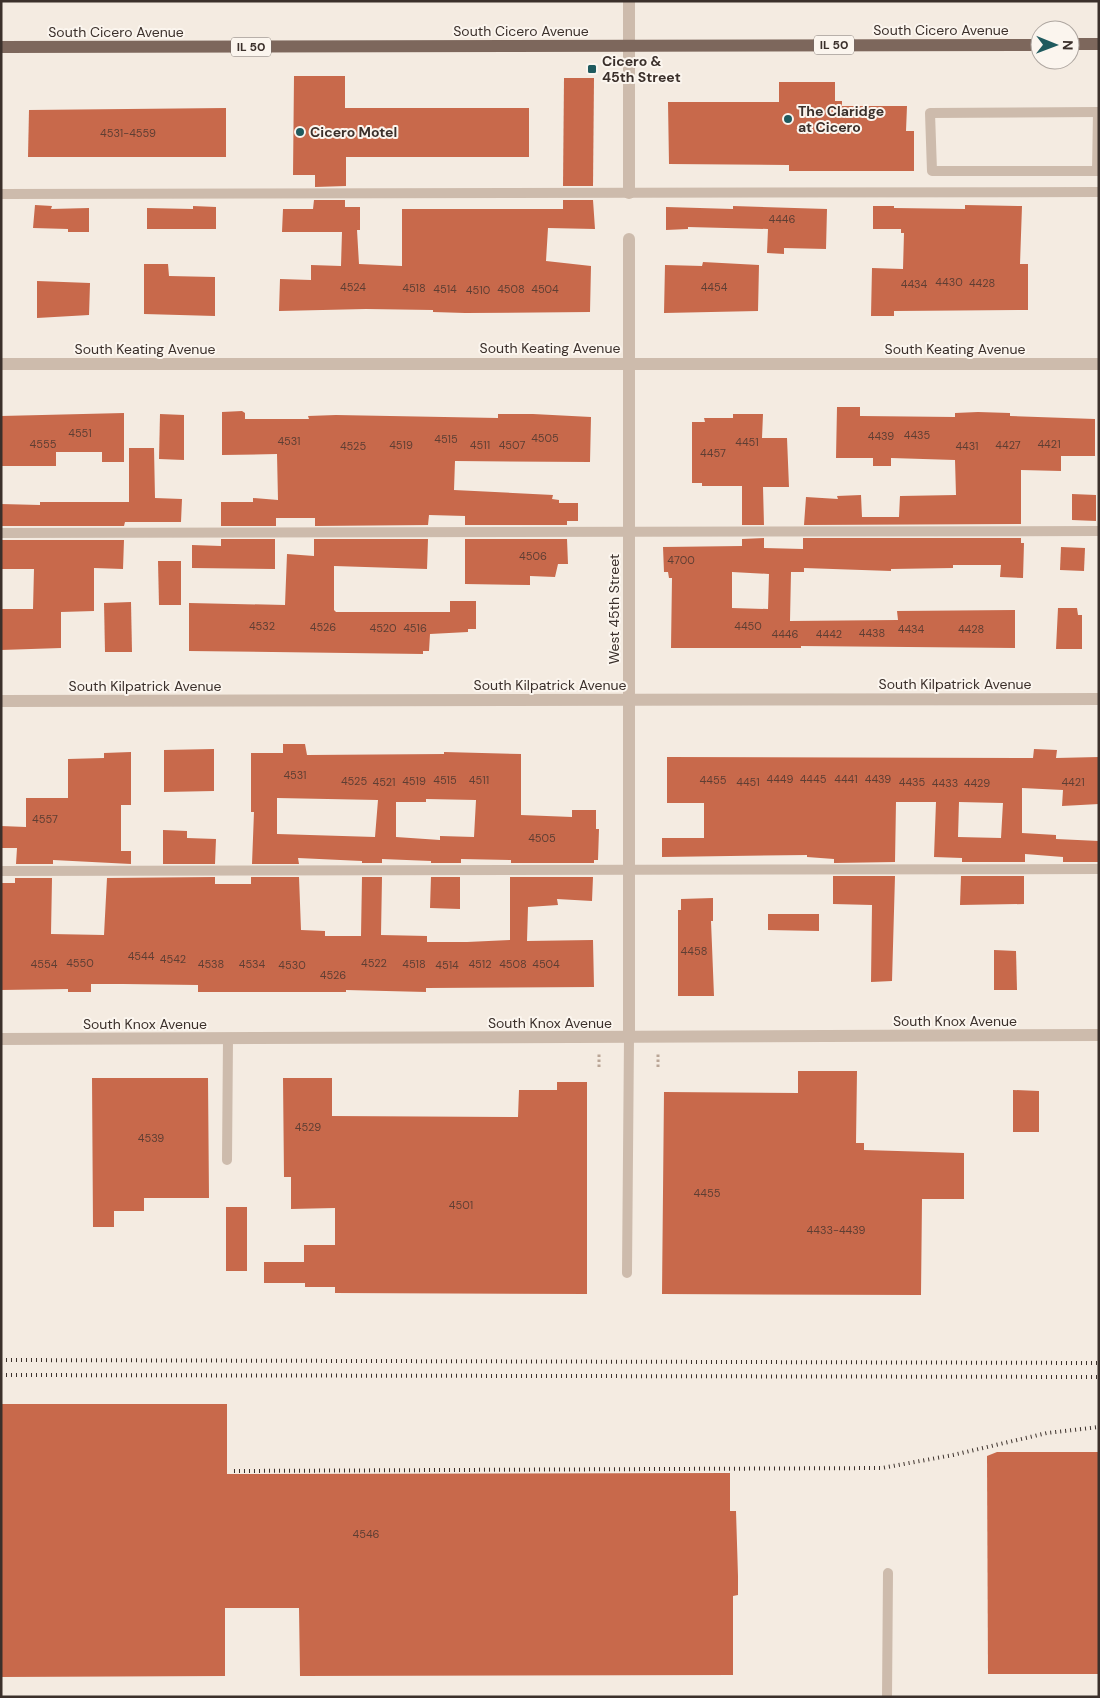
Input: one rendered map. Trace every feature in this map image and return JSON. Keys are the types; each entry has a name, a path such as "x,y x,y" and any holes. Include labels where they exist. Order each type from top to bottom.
{"main road":[{"name":"South Cicero Avenue","path":"1,48 1030,44"},
{"path":"1080,44 1099,44"}],"street":[{"path":"629,1 629,193"},
{"name":"West 45th Street","path":"628,239 629,1038"},
{"name":"South Keating Avenue","path":"1,364 1099,364"},
{"name":"South Kilpatrick Avenue","path":"1,701 1099,699"},
{"name":"South Knox Avenue","path":"1,1039 1099,1035"}],"lane":[{"path":"1099,112 1098,171 932,171 930,113 1099,112"},
{"path":"1,194 1099,192"},
{"path":"1,533 1099,531"},
{"path":"1,871 1099,869"},
{"path":"627,1273 629,1038"},
{"path":"227,1160 228,1039"},
{"path":"887,1697 888,1572"}],"path":[{"path":"599,1046 599,1067"},
{"path":"658,1046 658,1067"}],"building":[{"path":"294,76 345,76 345,108 529,108 529,157 346,157 346,186 315,187 315,175 293,175"},
{"path":"564,78 594,78 593,186 563,186"},
{"name":"The Claridge at Cicero","path":"779,82 835,82 835,101 842,101 842,106 907,106 906,131 914,131 914,171 789,171 789,165 669,164 668,102 779,102"},
{"path":"226,108 226,157 28,157 29,110"},
{"path":"314,200 345,200 345,207 360,207 360,230 357,230 359,264 402,266 402,209 563,209 563,200 593,200 595,229 548,228 546,261 591,266 590,312 465,313 433,312 433,310 366,309 279,311 280,279 311,280 311,265 341,266 342,232 282,232 283,209 313,209"},
{"path":"35,205 52,206 51,209 89,208 89,232 33,228"},
{"path":"965,205 1022,206 1020,264 1028,264 1028,310 894,311 894,316 871,316 872,268 903,269 904,233 901,233 901,229 873,229 873,206 965,209"},
{"path":"193,206 216,207 216,229 147,229 147,208 193,209"},
{"path":"733,206 827,209 826,249 784,248 784,254 767,253 768,229 688,227 688,229 666,230 666,207 733,209"},
{"path":"703,262 759,265 758,311 664,313 665,265 702,266"},
{"path":"144,264 168,264 169,276 215,277 215,316 144,314"},
{"path":"37,281 90,283 89,315 37,318"},
{"path":"837,407 860,407 860,416 955,417 955,413 978,412 1010,413 1010,416 1095,419 1095,456 1061,456 1061,471 1021,470 1021,524 804,525 806,497 838,499 837,496 861,495 862,517 899,517 900,496 956,495 955,460 891,458 891,466 873,466 873,458 836,458"},
{"path":"242,411 245,413 245,419 309,419 308,416 336,415 498,418 498,414 591,417 590,462 455,461 454,490 553,495 552,499 559,500 559,503 578,503 578,521 567,521 567,525 465,525 465,516 429,515 428,525 315,526 315,518 276,518 276,526 221,526 221,502 253,502 253,498 278,500 277,454 222,455 222,412"},
{"path":"124,413 124,462 102,462 102,452 56,452 56,466 1,466 1,416"},
{"path":"160,414 184,415 184,460 159,459"},
{"path":"733,414 763,414 762,438 787,438 789,487 763,487 764,525 742,525 742,486 702,486 702,483 692,483 692,422 705,422 704,418 733,418"},
{"path":"129,448 154,448 155,498 182,499 181,522 125,522 124,526 1,526 1,504 40,505 40,502 129,502"},
{"path":"1072,494 1096,495 1096,521 1072,520"},
{"path":"764,538 764,548 803,549 803,538 1021,538 1021,543 1024,543 1023,578 1000,577 1001,565 953,565 953,568 891,569 891,571 804,568 804,572 791,572 790,621 898,620 897,611 1015,610 1015,648 801,646 801,648 671,648 672,578 669,578 668,572 664,572 663,547 742,546 742,539","holes":["732,572 769,574 768,609 732,608"]},
{"path":"221,539 275,539 275,569 192,568 192,545 221,546"},
{"path":"314,539 428,539 427,569 334,566 334,610 336,612 450,612 450,601 476,601 476,629 468,629 468,632 430,634 429,651 423,651 423,654 189,651 189,603 285,605 287,554 314,556"},
{"path":"465,539 567,539 568,564 558,564 555,577 530,576 530,585 465,584"},
{"path":"1,540 124,540 123,569 94,568 94,611 61,612 61,648 1,650 1,609 33,609 34,569 1,569"},
{"path":"1061,547 1085,548 1084,571 1060,570"},
{"path":"158,561 181,561 181,605 159,605"},
{"path":"131,602 132,652 105,652 104,603"},
{"path":"1058,608 1077,608 1078,615 1082,615 1082,649 1056,649"},
{"path":"283,744 305,744 307,755 444,754 444,752 521,754 521,815 572,817 572,810 596,810 596,829 599,829 598,860 594,860 594,863 511,863 511,860 461,859 461,863 431,863 431,861 382,859 382,863 362,863 362,861 298,858 299,864 252,864 254,812 251,812 251,753 283,753","holes":["277,798 378,800 375,837 277,834","426,799 476,800 474,837 440,836 440,840 396,837 396,802 426,802"]},
{"path":"214,749 214,791 164,792 164,750"},
{"path":"1034,749 1057,750 1056,758 1099,757 1099,804 1062,806 1063,790 1022,788 1022,833 1056,835 1056,839 1099,841 1099,862 1063,862 1063,857 1025,854 1025,862 962,862 962,858 934,857 936,802 896,802 895,862 834,863 834,859 807,857 807,855 662,857 662,838 704,838 704,803 667,803 667,757 1033,758","holes":["959,802 1003,803 1001,838 958,837"]},
{"path":"131,752 131,805 121,805 121,851 131,851 131,864 53,860 53,864 16,864 17,848 1,848 1,826 26,827 26,798 68,798 68,759 104,758 104,753"},
{"path":"163,830 187,831 187,838 216,839 215,864 163,864"},
{"path":"833,876 895,876 892,981 871,982 872,905 833,904"},
{"path":"961,876 1024,876 1024,904 960,905"},
{"path":"215,877 215,884 251,884 251,877 299,877 301,930 325,931 325,936 361,936 362,877 382,877 381,935 427,936 427,942 467,942 510,940 510,877 593,877 592,901 557,899 558,905 528,907 527,941 593,940 594,987 426,988 426,992 346,990 346,992 198,992 198,985 91,984 91,992 68,992 68,989 1,990 1,883 15,883 15,878 52,878 51,934 104,935 107,878"},
{"path":"431,877 460,877 460,909 430,908"},
{"path":"713,898 713,921 711,921 714,996 678,996 678,910 681,910 681,899"},
{"path":"768,914 819,914 819,931 768,930"},
{"path":"994,950 1016,951 1017,990 994,990"},
{"path":"798,1071 857,1071 856,1143 864,1143 864,1150 964,1153 964,1199 922,1199 921,1295 662,1294 664,1092 798,1093"},
{"path":"92,1078 208,1078 209,1198 144,1198 144,1211 114,1211 114,1227 93,1227"},
{"path":"283,1078 332,1078 332,1116 518,1117 519,1090 557,1090 557,1082 587,1082 587,1294 335,1293 335,1287 305,1287 305,1283 264,1283 264,1262 304,1262 304,1245 335,1245 335,1208 291,1209 291,1177 284,1177"},
{"path":"1013,1090 1039,1091 1039,1132 1013,1132"},
{"path":"226,1207 247,1207 247,1271 226,1271"},
{"path":"1,1404 227,1404 227,1474 730,1473 730,1511 736,1511 738,1576 738,1595 733,1596 733,1675 300,1676 299,1608 225,1608 225,1676 1,1677"},
{"path":"997,1452 1099,1452 1099,1674 988,1674 987,1456"}],"railway":[{"path":"1,1360 1099,1363"},
{"path":"1,1375 1099,1377"},
{"path":"234,1471 882,1468 953,1455 1047,1433 1099,1427"}],"place":[{"name":"Cicero & 45th Street","path":"592,69"},
{"name":"The Claridge at Cicero","path":"788,119"},
{"name":"Cicero Motel","path":"300,132"}]}
